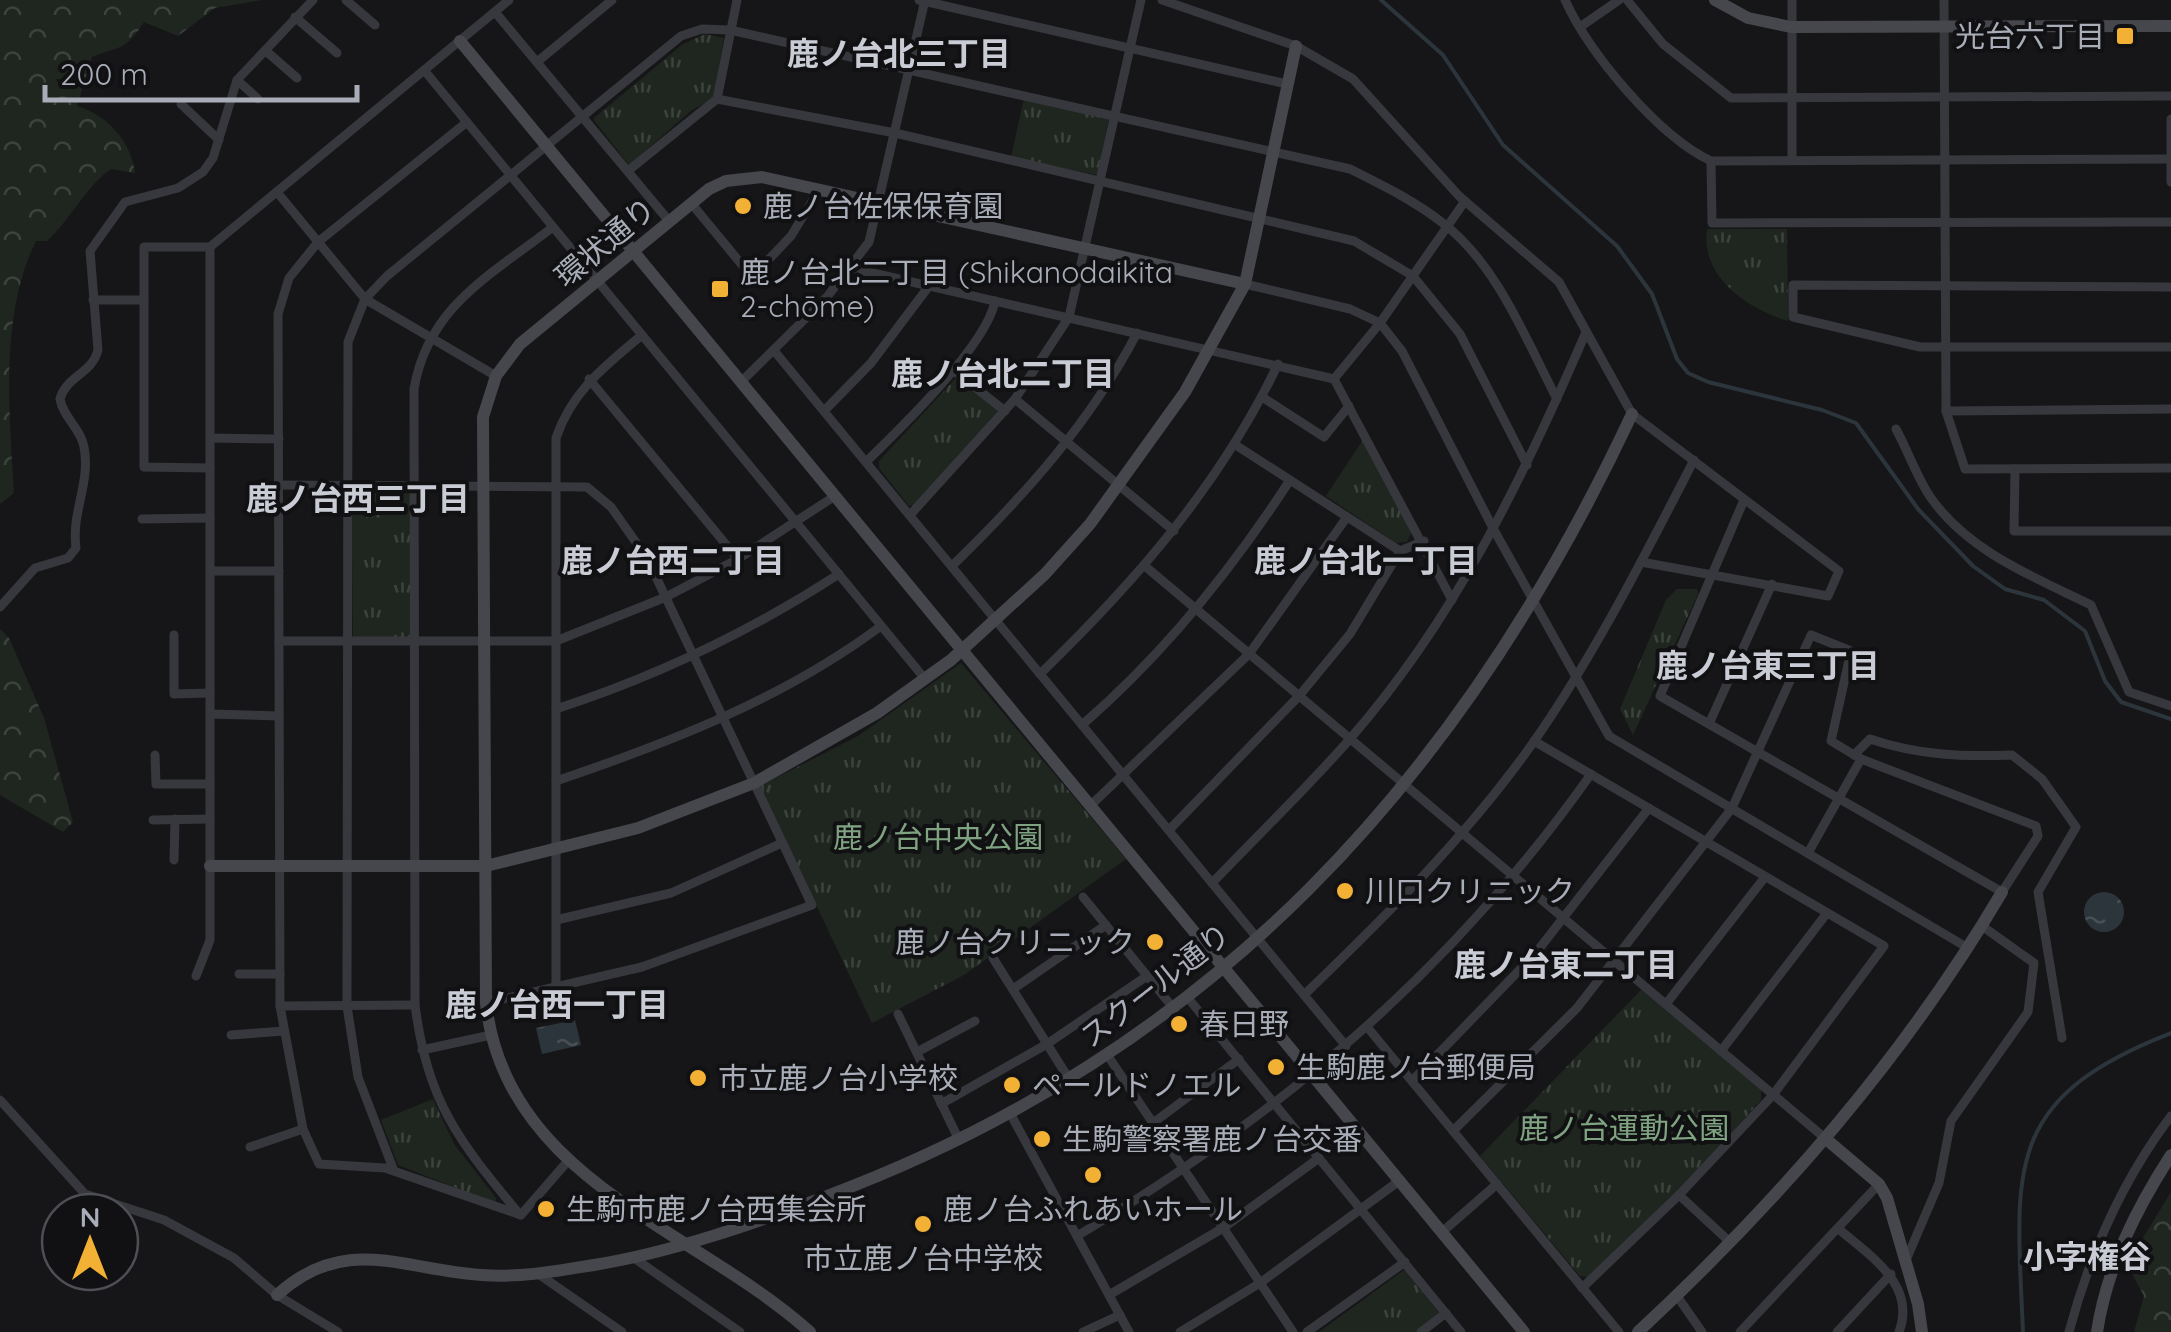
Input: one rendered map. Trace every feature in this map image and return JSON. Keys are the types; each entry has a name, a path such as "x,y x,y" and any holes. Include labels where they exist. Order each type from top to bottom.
{"street":[{"path":"0,607 35,568 68,558 76,548 73,527 86,480 84,446 60,399 66,385 95,362 98,350 87,259 116,210 134,198 192,182 213,158 237,80 314,0"},
{"path":"346,0 375,25"},
{"path":"210,468 144,468 144,247 210,247 510,0"},
{"path":"537,62 612,0"},
{"path":"629,170 717,99 737,0"},
{"path":"742,382 776,352 851,268 869,242 923,0 1287,84"},
{"path":"910,515 1015,399 1068,317 1141,0"},
{"path":"1162,0 1296,46 1354,79 1465,201 1559,282 1632,414 1840,571 1828,596 1641,562"},
{"path":"1565,0 1580,27 1651,114 1711,160 2170,159"},
{"path":"1580,27 1619,0"},
{"path":"1627,0 1663,44 1725,95 2171,96"},
{"path":"1715,0 1748,18 1791,28 2171,26"},
{"path":"1792,0 1792,160"},
{"path":"1944,0 1946,411 1965,468 2171,468"},
{"path":"494,12 629,170 668,222"},
{"path":"295,17 337,53"},
{"path":"394,1171 358,1076 348,1006 346,356 365,299 681,36 702,29 730,30 1350,169 1401,194 1447,226 1494,281 1557,400"},
{"path":"460,41 1524,1332"},
{"path":"210,866 486,866 638,828 754,783 878,713 963,651 1045,574 1120,486 1244,284 1296,46"},
{"path":"266,51 297,78"},
{"path":"424,70 925,679"},
{"path":"237,80 258,99"},
{"path":"717,99 896,133 1354,240 1413,276 1460,334 1527,465"},
{"path":"181,104 219,140"},
{"path":"2171,119 2171,182"},
{"path":"467,122 318,242 289,278 278,314 280,1006 304,1129 319,1164 394,1171 521,1215"},
{"path":"1711,160 1712,223 2171,222"},
{"name":"環状通り","path":"810,1332 567,1162 517,1098 491,1035 486,1004 483,417 496,376 520,344 691,203 726,181 744,177 1244,284"},
{"path":"691,203 752,276 791,236 819,190"},
{"path":"277,192 365,299 496,376"},
{"path":"1334,378 1380,323 1465,201"},
{"path":"521,1215 459,1142 436,1094 422,1050 415,1005 414,389 428,338 458,301 553,227"},
{"path":"196,976 210,940 210,247"},
{"path":"851,268 1334,378 1452,600"},
{"path":"1244,284 1350,308 1380,323 1402,351 1574,679 1610,736 1968,948"},
{"path":"2171,287 1793,285 1794,317 1920,347 2171,347"},
{"path":"824,411 880,352 929,286"},
{"path":"93,300 144,300"},
{"path":"866,462 952,369 992,314 995,300"},
{"path":"952,566 1012,508 1066,442 1108,384 1137,332"},
{"path":"1212,883 1350,739 1452,600 1527,465 1586,332"},
{"path":"556,988 556,438 565,412 590,379 642,335"},
{"path":"776,352 1346,1046"},
{"path":"1040,674 1146,568 1234,444 1278,364"},
{"path":"952,369 1005,411"},
{"path":"590,379 738,559"},
{"path":"1262,397 1324,437 1349,406"},
{"path":"1015,399 1174,530"},
{"path":"1946,411 2171,410"},
{"name":"スクール通り","path":"276,1295 312,1270 361,1258 473,1274 537,1273 634,1258 778,1215 929,1156 1011,1116 1108,1056 1188,998 1257,938 1356,844 1406,787 1466,708 1534,603 1632,414"},
{"path":"1896,430 1933,502 2000,560 2091,604 2129,692 2171,706"},
{"path":"210,438 279,439"},
{"path":"1234,444 1400,551"},
{"path":"1304,994 1383,919 1462,833 1534,741 1641,562 1694,460"},
{"path":"2015,468 2014,531 2171,530"},
{"path":"1082,725 1124,689 1196,610 1290,480"},
{"path":"279,485 555,484 587,488 611,508 647,558 812,905 708,947 486,1004"},
{"path":"279,641 556,641 666,597 738,559 835,496"},
{"path":"1744,500 1660,696 2002,892"},
{"path":"1090,806 1125,777 1250,654 1347,517"},
{"path":"142,520 210,518"},
{"path":"1170,830 1299,696 1350,634 1400,551 1424,541"},
{"path":"1146,568 1879,1184 1906,1260 1922,1332"},
{"path":"210,571 279,571"},
{"path":"556,710 695,659 774,616 839,574"},
{"path":"1709,724 1772,584"},
{"path":"556,781 776,694 881,626"},
{"path":"1453,1130 1529,1060 1616,962 1732,808 1811,634 1851,651 1831,742 1858,757 2036,826 2038,836 1982,926 1889,1062 1826,1139 1731,1243 1638,1332"},
{"path":"174,635 174,694 210,694"},
{"path":"210,714 280,716"},
{"path":"1808,853 1870,739 1905,751 1962,757 2012,755 2042,779 2076,827 2039,882 2038,892 2062,1038"},
{"path":"1534,741 1884,946 1773,1094 1679,1195 1582,1288"},
{"path":"155,755 156,784 210,784"},
{"path":"1077,1236 1185,1171 1368,1028 1513,876 1591,774"},
{"path":"1412,1081 1564,919 1650,808"},
{"path":"174,860 175,819"},
{"path":"153,820 210,819"},
{"path":"556,920 671,893 782,843"},
{"path":"1666,1004 1765,877"},
{"path":"1082,897 1174,1009"},
{"path":"1721,1051 1826,912"},
{"path":"1012,989 1106,926"},
{"path":"1906,1260 1940,1183 1951,1121 2028,1012 2034,962 1982,926"},
{"path":"994,958 1070,1080"},
{"path":"239,974 280,974"},
{"path":"941,1104 1047,1044 1147,976"},
{"path":"1188,998 1461,1332"},
{"path":"280,1006 415,1005"},
{"path":"898,1014 958,1140"},
{"path":"916,1052 975,1021"},
{"path":"1368,1028 1619,1332"},
{"path":"231,1034 284,1031"},
{"path":"422,1050 491,1035"},
{"path":"1108,1056 1293,1332"},
{"path":"1153,1123 1239,1059"},
{"path":"0,1100 84,1194 164,1220 234,1258 276,1295 338,1332"},
{"path":"1011,1116 1129,1332"},
{"path":"2070,1332 2107,1219 2171,1116"},
{"path":"250,1146 304,1129"},
{"path":"2097,1332 2121,1247 2171,1151"},
{"path":"1109,1295 1223,1228 1319,1158"},
{"path":"521,1215 567,1162"},
{"path":"1180,1332 1260,1283 1399,1182"},
{"path":"1441,1233 1497,1184"},
{"path":"1740,1332 1840,1230 1879,1184"},
{"path":"1679,1195 1731,1243"},
{"path":"1840,1230 1890,1274 1901,1295 1899,1332"},
{"path":"634,1258 740,1332"},
{"path":"1307,1332 1404,1262"},
{"path":"537,1273 622,1332"},
{"path":"1837,1332 1890,1274"},
{"path":"1677,1296 1702,1332"},
{"path":"1421,1332 1446,1314"},
{"path":"1083,1332 1120,1315"}],"green space":[{"path":"0,0 262,0 215,8 178,36 144,22 126,44 92,57 77,106 116,131 133,161 135,173 111,169 47,241 36,241 17,299 12,331 10,429 14,493 0,504"},
{"path":"705,34 724,38 713,99 692,110 629,165 593,119 683,44"},
{"path":"1024,99 1109,118 1097,175 1011,157"},
{"path":"1707,229 1787,229 1788,321 1743,299 1719,276 1711,262"},
{"path":"956,378 999,410 915,505 909,506 879,468 879,461"},
{"path":"1363,440 1413,528 1407,542 1396,543 1326,496"},
{"path":"352,490 411,490 411,637 353,637"},
{"path":"1677,589 1697,589 1698,594 1633,735 1620,709 1666,600"},
{"path":"0,629 9,638 44,718 73,822 63,832 0,795"},
{"name":"鹿ノ台中央公園","path":"961,663 1126,859 964,975 872,1023 760,786 858,736"},
{"name":"鹿ノ台運動公園","path":"1642,989 1761,1090 1761,1100 1678,1192 1589,1277 1580,1276 1480,1156"},
{"path":"433,1099 454,1144 496,1198 495,1203 398,1165 381,1120"},
{"path":"2171,1192 2171,1332 2134,1332 2144,1296 2127,1264"},
{"path":"1404,1270 1441,1315 1416,1332 1319,1332"}],"water":[{"path":"2104,892 2118,898 2124,912 2118,926 2104,932 2090,926 2084,912 2090,898"},
{"path":"575,1020 581,1045 542,1054 536,1028"}],"waterway":[{"path":"1381,0 1443,55 1503,145 1617,246 1652,294 1677,359 1688,373 1856,423 1918,509 1973,566 2005,589 2044,600 2085,631 2105,681 2121,702 2171,719"},
{"path":"2023,1332 2019,1227 2022,1184 2031,1147 2048,1114 2075,1085 2116,1058 2171,1033"}],"place":[{"name":"光台六丁目","path":"2125,36"},
{"name":"鹿ノ台佐保保育園","path":"743,206"},
{"name":"鹿ノ台北二丁目 (Shikanodaikita 2-chōme)","path":"720,289"},
{"name":"川口クリニック","path":"1345,891"},
{"name":"鹿ノ台クリニック","path":"1155,942"},
{"name":"春日野","path":"1179,1024"},
{"name":"生駒鹿ノ台郵便局","path":"1276,1067"},
{"name":"市立鹿ノ台小学校","path":"698,1078"},
{"name":"ペールドノエル","path":"1012,1085"},
{"name":"生駒警察署鹿ノ台交番","path":"1042,1139"},
{"name":"鹿ノ台ふれあいホール","path":"1093,1175"},
{"name":"生駒市鹿ノ台西集会所","path":"546,1209"},
{"name":"市立鹿ノ台中学校","path":"923,1224"}],"district":[{"name":"鹿ノ台北三丁目","path":"899,53"},
{"name":"鹿ノ台北二丁目","path":"1003,373"},
{"name":"鹿ノ台西三丁目","path":"358,498"},
{"name":"鹿ノ台西二丁目","path":"673,560"},
{"name":"鹿ノ台北一丁目","path":"1366,560"},
{"name":"鹿ノ台東三丁目","path":"1768,665"},
{"name":"鹿ノ台東二丁目","path":"1566,964"},
{"name":"鹿ノ台西一丁目","path":"557,1004"},
{"name":"小字権谷","path":"2087,1256"}]}
